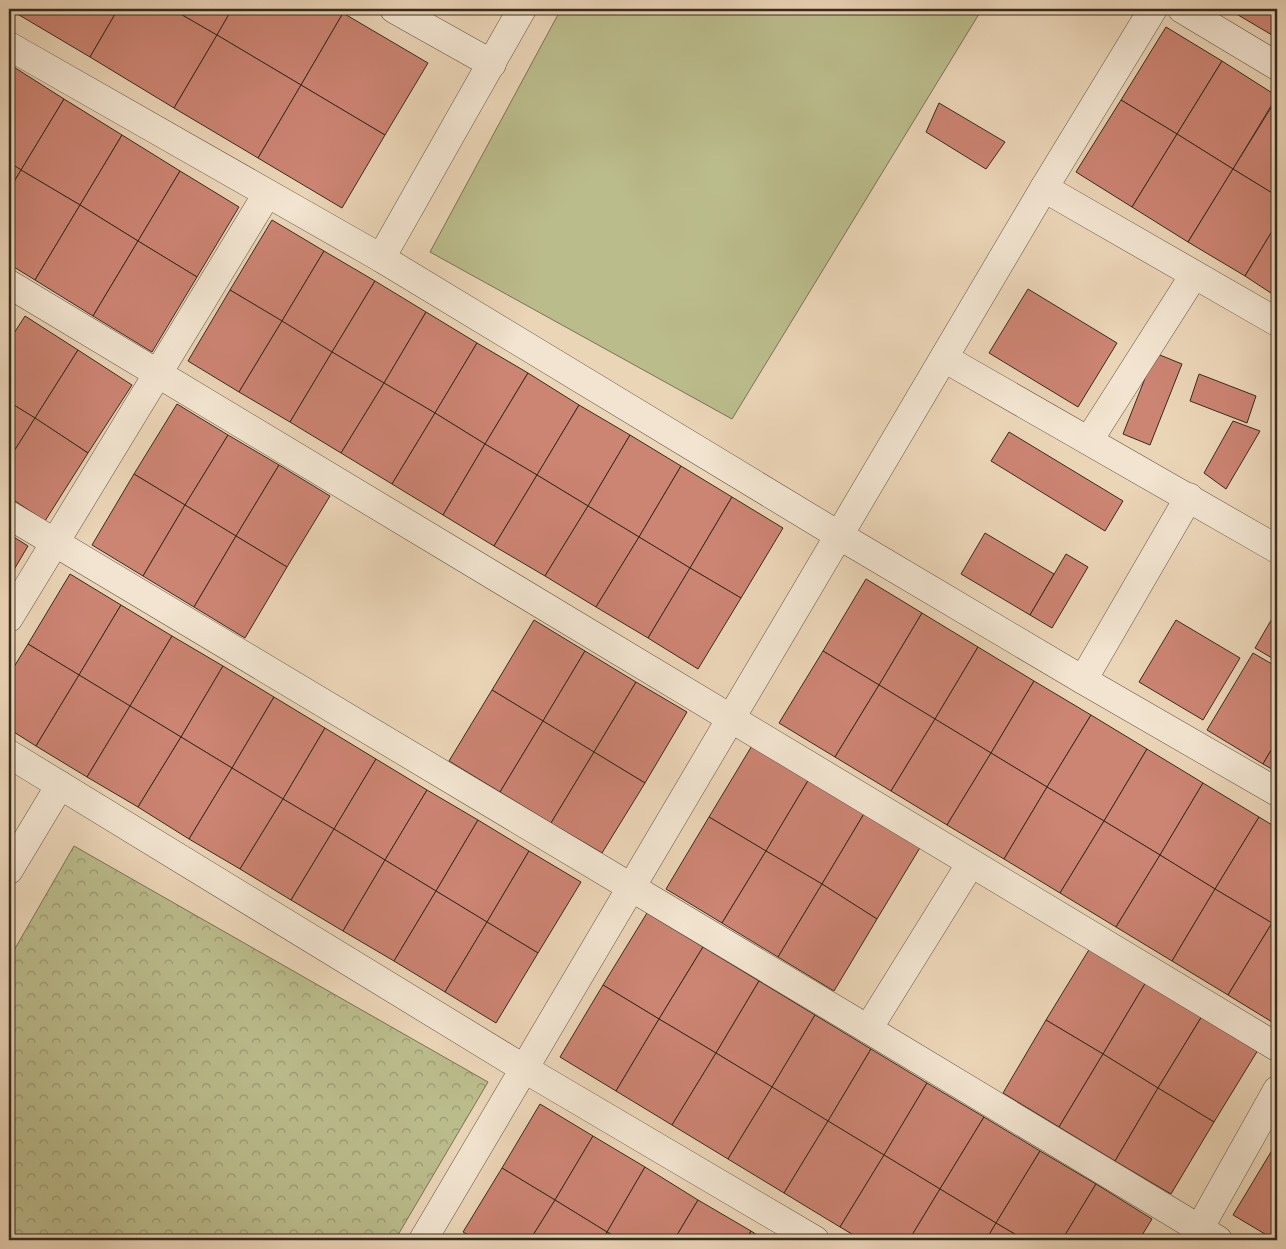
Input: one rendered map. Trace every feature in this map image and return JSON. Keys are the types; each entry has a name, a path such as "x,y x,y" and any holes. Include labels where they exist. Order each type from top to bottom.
{"street":[{"path":"394,9 492,64"},
{"path":"381,258 522,9"},
{"path":"423,1240 1044,188 1153,9"},
{"path":"1182,9 1277,66"},
{"path":"9,46 381,258 840,536 1277,792"},
{"path":"1044,188 1277,322"},
{"path":"9,618 267,194"},
{"path":"1089,440 1194,275"},
{"path":"9,285 1277,1047"},
{"path":"944,358 1189,497 1273,538"},
{"path":"1083,680 1189,497"},
{"path":"9,516 868,1029 1204,1237 1277,1090"},
{"path":"9,754 523,1068 815,1240"},
{"path":"9,870 60,785"},
{"path":"868,1029 971,863"}],"green space":[{"path":"561,9 982,9 732,419 430,252"},
{"path":"74,846 488,1082 395,1240 9,1240 9,959"}],"building":[{"path":"9,9 118,9 90,57"},
{"path":"118,9 172,9 217,35 174,108 90,57"},
{"path":"172,9 232,9 217,35"},
{"path":"232,9 336,9 343,13 301,85 217,35"},
{"path":"1228,9 1277,9 1277,38"},
{"path":"343,13 428,63 385,135 301,85"},
{"path":"1166,27 1222,61 1177,134 1121,100"},
{"path":"217,35 301,85 258,158 174,108"},
{"path":"1222,61 1277,96 1233,169 1177,134"},
{"path":"9,64 64,99 21,170 9,162"},
{"path":"301,85 385,135 342,208 258,158"},
{"path":"1277,98 1277,196 1233,169"},
{"path":"64,99 122,135 80,205 21,170"},
{"path":"1121,100 1177,134 1132,207 1076,172"},
{"path":"939,103 1005,142 986,169 926,132"},
{"path":"1177,134 1233,169 1188,242 1132,207"},
{"path":"122,135 180,171 138,241 80,205"},
{"path":"9,162 21,170 9,190"},
{"path":"1233,169 1277,196 1277,223 1245,276 1188,242"},
{"path":"21,170 80,205 35,280 9,264 9,190"},
{"path":"180,171 239,207 197,277 138,241"},
{"path":"80,205 138,241 93,316 35,280"},
{"path":"272,220 324,251 282,321 230,290"},
{"path":"1277,223 1277,297 1245,276"},
{"path":"138,241 197,277 152,352 93,316"},
{"path":"324,251 375,281 332,352 282,321"},
{"path":"375,281 426,312 384,383 332,352"},
{"path":"1028,289 1117,343 1078,407 989,353"},
{"path":"230,290 282,321 239,392 188,361"},
{"path":"426,312 477,343 435,413 384,383"},
{"path":"25,316 78,350 35,418 9,402 9,341"},
{"path":"282,321 332,352 290,422 239,392"},
{"path":"477,343 528,373 485,444 435,413"},
{"path":"78,350 132,385 88,453 35,418"},
{"path":"332,352 384,383 341,453 290,422"},
{"path":"1155,353 1182,364 1150,445 1123,434"},
{"path":"528,373 579,405 537,475 485,444"},
{"path":"1199,374 1256,396 1247,423 1190,401"},
{"path":"384,383 435,413 392,484 341,453"},
{"path":"9,402 35,418 9,459"},
{"path":"177,404 228,435 185,505 134,474"},
{"path":"579,405 630,435 588,506 537,475"},
{"path":"435,413 485,444 443,515 392,484"},
{"path":"35,418 88,453 45,521 9,497 9,459"},
{"path":"1233,421 1260,431 1226,489 1204,473"},
{"path":"1009,432 1123,501 1105,531 991,461"},
{"path":"228,435 279,465 236,536 185,505"},
{"path":"630,435 681,466 639,537 588,506"},
{"path":"485,444 537,475 494,546 443,515"},
{"path":"279,465 330,496 287,567 236,536"},
{"path":"681,466 732,497 690,568 639,537"},
{"path":"134,474 185,505 143,576 92,545"},
{"path":"537,475 588,506 545,576 494,546"},
{"path":"732,497 783,528 741,598 690,568"},
{"path":"185,505 236,536 194,607 143,576"},
{"path":"588,506 639,537 596,607 545,576"},
{"path":"985,533 1054,574 1030,615 961,574"},
{"path":"9,534 28,546 9,578"},
{"path":"236,536 287,567 245,638 194,607"},
{"path":"639,537 690,568 648,638 596,607"},
{"path":"1066,554 1088,567 1052,628 1030,615"},
{"path":"690,568 741,598 698,669 648,638"},
{"path":"70,574 121,605 79,675 28,644"},
{"path":"866,579 922,613 879,685 823,651"},
{"path":"121,605 172,636 130,706 79,675"},
{"path":"1277,610 1277,661 1255,648"},
{"path":"922,613 978,647 935,719 879,685"},
{"path":"534,620 585,651 543,721 492,690"},
{"path":"1176,620 1240,658 1203,720 1139,682"},
{"path":"172,636 223,666 181,737 130,706"},
{"path":"28,644 79,675 36,746 9,729 9,675"},
{"path":"978,647 1034,681 991,753 935,719"},
{"path":"585,651 636,682 594,752 543,721"},
{"path":"823,651 879,685 835,757 779,723"},
{"path":"1253,653 1277,667 1277,740 1263,764 1207,730"},
{"path":"223,666 274,697 232,768 181,737"},
{"path":"79,675 130,706 87,777 36,746"},
{"path":"1034,681 1091,715 1047,787 991,753"},
{"path":"636,682 687,712 645,783 594,752"},
{"path":"879,685 935,719 891,791 835,757"},
{"path":"492,690 543,721 500,792 449,761"},
{"path":"274,697 325,728 283,799 232,768"},
{"path":"130,706 181,737 138,807 87,777"},
{"path":"1091,715 1147,749 1104,821 1047,787"},
{"path":"935,719 991,753 947,825 891,791"},
{"path":"543,721 594,752 551,823 500,792"},
{"path":"325,728 376,759 334,829 283,799"},
{"path":"181,737 232,768 189,839 138,807"},
{"path":"1277,740 1277,772 1263,764"},
{"path":"753,744 809,779 766,851 709,817"},
{"path":"1147,749 1203,783 1160,855 1104,821"},
{"path":"594,752 645,783 602,853 551,823"},
{"path":"991,753 1047,787 1004,859 947,825"},
{"path":"376,759 427,790 385,860 334,829"},
{"path":"232,768 283,799 240,869 189,839"},
{"path":"809,779 865,812 822,884 766,851"},
{"path":"1203,783 1259,817 1215,889 1160,855"},
{"path":"1047,787 1104,821 1060,893 1004,859"},
{"path":"427,790 478,820 436,891 385,860"},
{"path":"283,799 334,829 291,900 240,869"},
{"path":"865,812 921,846 877,919 822,884"},
{"path":"709,817 766,851 722,923 666,889"},
{"path":"1259,817 1277,828 1277,914 1272,923 1215,889"},
{"path":"478,820 529,851 487,922 436,891"},
{"path":"1104,821 1160,855 1116,927 1060,893"},
{"path":"334,829 385,860 343,931 291,900"},
{"path":"529,851 581,882 538,953 487,922"},
{"path":"766,851 822,884 778,957 722,923"},
{"path":"1160,855 1215,889 1172,961 1116,927"},
{"path":"385,860 436,891 394,961 343,931"},
{"path":"822,884 877,919 834,991 778,957"},
{"path":"1215,889 1272,923 1228,995 1172,961"},
{"path":"436,891 487,922 445,992 394,961"},
{"path":"647,913 703,947 659,1019 603,985"},
{"path":"1277,914 1277,926 1272,923"},
{"path":"487,922 538,953 496,1023 445,992"},
{"path":"1272,923 1277,926 1277,1025 1228,995"},
{"path":"703,947 759,981 716,1053 659,1019"},
{"path":"1090,948 1146,982 1103,1054 1046,1020"},
{"path":"759,981 815,1015 772,1087 716,1053"},
{"path":"1146,982 1202,1016 1158,1088 1103,1054"},
{"path":"603,985 659,1019 616,1091 560,1057"},
{"path":"815,1015 871,1049 828,1121 772,1087"},
{"path":"1202,1016 1258,1050 1214,1122 1158,1088"},
{"path":"659,1019 716,1053 672,1125 616,1091"},
{"path":"1046,1020 1103,1054 1059,1127 1003,1093"},
{"path":"871,1049 927,1083 884,1155 828,1121"},
{"path":"716,1053 772,1087 728,1159 672,1125"},
{"path":"1103,1054 1158,1088 1115,1161 1059,1127"},
{"path":"927,1083 984,1117 940,1189 884,1155"},
{"path":"772,1087 828,1121 784,1193 728,1159"},
{"path":"1158,1088 1214,1122 1171,1194 1115,1161"},
{"path":"540,1104 593,1136 555,1200 502,1168"},
{"path":"984,1117 1040,1151 996,1223 940,1189"},
{"path":"828,1121 884,1155 840,1227 784,1193"},
{"path":"593,1136 645,1167 607,1232 555,1200"},
{"path":"1277,1142 1277,1240 1275,1240 1233,1215"},
{"path":"1040,1151 1096,1184 1062,1240 1025,1240 996,1223"},
{"path":"884,1155 940,1189 909,1240 862,1240 840,1227"},
{"path":"645,1167 698,1200 674,1240 621,1240 607,1232"},
{"path":"502,1168 555,1200 530,1240 477,1240 463,1232"},
{"path":"1096,1184 1152,1219 1139,1240 1062,1240"},
{"path":"940,1189 996,1223 986,1240 909,1240"},
{"path":"555,1200 607,1232 602,1240 530,1240"},
{"path":"698,1200 751,1231 746,1240 674,1240"},
{"path":"996,1223 1025,1240 986,1240"},
{"path":"751,1231 765,1240 746,1240"},
{"path":"607,1232 621,1240 602,1240"}]}
